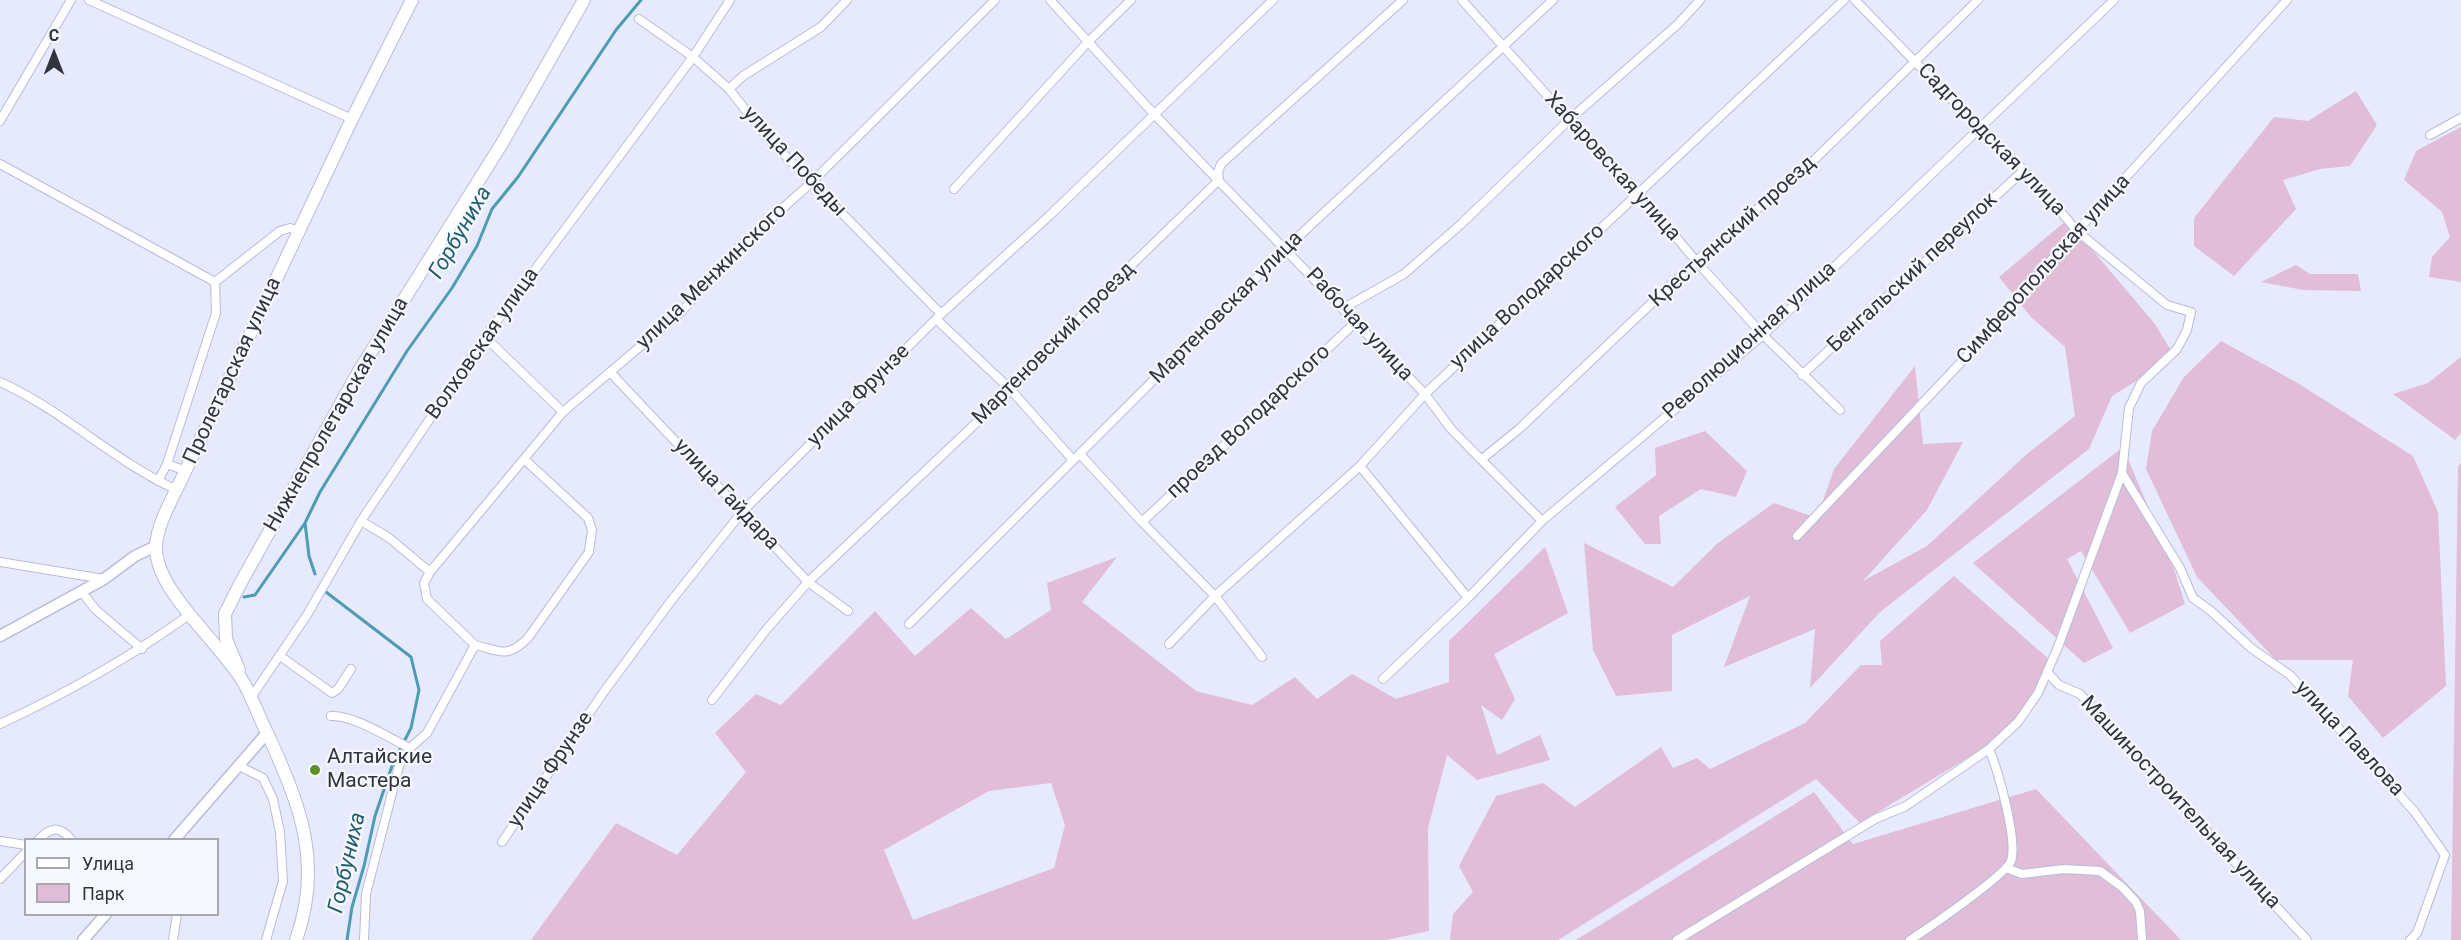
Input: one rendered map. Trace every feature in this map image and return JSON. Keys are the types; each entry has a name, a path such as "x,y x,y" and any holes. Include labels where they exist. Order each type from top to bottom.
{"main road":[{"name":"Пролетарская улица","path":"296,940 309,892 308,856 303,822 290,783 245,686 215,645 189,615 162,574 156,546 163,519 351,119 412,0"},
{"name":"Нижнепролетарская улица","path":"245,686 226,639 225,614 359,371 501,146 584,0"}],"street":[{"path":"0,121 71,0"},
{"path":"89,0 351,119"},
{"name":"Волховская улица","path":"250,699 307,615 361,521 485,337 693,57 730,0"},
{"path":"729,88 743,76 821,27 847,0"},
{"name":"улица Менжинского","path":"430,572 563,412 682,311 738,248 811,183 995,0"},
{"name":"Рабочая улица","path":"1050,0 1154,114 1425,394 1451,429 1542,521"},
{"path":"954,189 1087,43 1131,0"},
{"name":"улица Фрунзе","path":"502,842 603,693 671,601 742,512 939,317 1049,216 1273,0"},
{"name":"Мартеновский проезд","path":"712,700 766,630 808,582 1011,390 1114,282 1219,180 1218,172 1221,164 1403,0"},
{"name":"Хабаровская улица","path":"1462,0 1569,120 1639,193 1763,335 1840,410"},
{"name":"Мартеновская улица","path":"909,624 1286,248 1553,0"},
{"path":"1344,308 1404,274 1461,225 1569,120 1678,24 1700,0"},
{"name":"улица Володарского","path":"1169,644 1215,597 1360,466 1425,394 1844,0"},
{"name":"Садгородская улица","path":"1855,0 2024,170 2077,231 2167,305 2191,312 2187,330 2177,350 2141,383 2128,408 2122,473"},
{"name":"Крестьянский проезд","path":"1482,459 1519,429 1696,261 1809,165 1978,0"},
{"name":"Революционная улица","path":"1383,679 1468,598 1542,521 1763,335 2114,0"},
{"name":"Симферопольская улица","path":"1797,536 1966,357 2287,0"},
{"name":"улица Победы","path":"639,19 693,57 729,88 766,136 939,317 1215,597 1262,657"},
{"path":"2430,135 2461,118"},
{"path":"0,164 215,282"},
{"name":"Бенгальский переулок","path":"1802,375 2024,170"},
{"path":"215,282 280,231 290,228 300,231"},
{"path":"158,481 167,464 216,313 215,282"},
{"name":"проезд Володарского","path":"1142,522 1356,322"},
{"path":"485,337 563,412"},
{"name":"улица Гайдара","path":"610,372 808,582 848,611"},
{"path":"0,382 22,392 100,446 177,490"},
{"path":"361,521 388,537 430,572 424,583 428,599 475,645 509,653 528,638 589,552 592,540 588,518 524,459"},
{"path":"167,464 186,471"},
{"path":"1360,466 1468,598"},
{"path":"1677,940 1875,819 1906,806 1989,749 2018,722 2038,693 2047,672 2122,473"},
{"name":"улица Павлова","path":"2122,473 2180,568 2193,598 2211,611 2251,648 2290,675 2414,811 2445,855 2417,933 2410,940"},
{"path":"0,636 104,579 135,556 156,546"},
{"path":"0,562 104,579"},
{"path":"81,591 96,610 142,649"},
{"path":"0,724 65,694 142,649 189,615"},
{"path":"363,940 366,894 399,766 410,748 427,733 475,645"},
{"path":"280,656 332,693 338,689 351,669"},
{"name":"Машиностроительная улица","path":"2047,672 2059,685 2080,694 2307,940"},
{"path":"331,716 353,721 410,748"},
{"path":"176,838 267,734"},
{"path":"1910,940 1978,891 2006,868 2011,861 2010,825 1999,774 1989,749"},
{"path":"239,766 263,778 273,799 280,832 283,881 266,940"},
{"path":"40,838 45,832 56,829 64,831 70,838"},
{"path":"0,841 24,845"},
{"path":"0,879 24,854"},
{"path":"2006,868 2022,874 2064,869 2100,871 2122,887 2136,902 2140,910 2142,940"},
{"path":"83,940 105,916"},
{"path":"173,940 177,916"}],"green space":[{"path":"2356,91 2377,125 2350,166 2320,169 2283,180 2296,209 2234,276 2194,246 2194,218 2274,117 2308,121"},
{"path":"2461,127 2461,282 2429,277 2432,257 2450,237 2442,212 2404,180 2416,151"},
{"path":"2067,220 2155,324 2175,357 2112,396 2089,449 1880,612 1810,688 1815,629 1724,667 1750,596 1672,635 1672,691 1616,696 1593,650 1584,543 1673,587 1718,543 1774,503 1817,518 1834,469 1915,366 1923,444 1963,442 1927,510 1863,581 1927,546 2027,454 2075,416 2065,347 2031,317 1999,277"},
{"path":"2296,265 2310,274 2358,274 2361,291 2303,290 2261,282"},
{"path":"2221,341 2296,382 2413,456 2438,512 2446,686 2383,738 2348,696 2353,660 2276,660 2197,577 2146,469 2152,431 2184,377"},
{"path":"2461,357 2461,433 2455,440 2393,394 2428,383"},
{"path":"1705,431 1747,471 1736,497 1701,489 1659,516 1661,544 1645,544 1615,507 1656,475 1655,448"},
{"path":"2123,447 2174,569 2185,604 2130,633 2081,551 2067,559 2113,648 2084,663 1973,563"},
{"path":"2461,463 2461,940 2451,940 2458,466"},
{"path":"1545,547 1568,613 1494,654 1515,699 1502,720 1481,705 1497,755 1540,735 1550,760 1477,780 1447,755 1428,828 1429,931 1386,940 531,940 616,823 677,855 746,772 715,733 756,694 781,705 875,611 915,656 971,608 1006,639 1051,610 1047,583 1117,557 1082,602 1196,691 1252,705 1295,677 1317,699 1352,674 1396,699 1449,682 1449,641","holes":["1051,783 1065,825 1054,868 913,920 884,850 989,791"]},
{"path":"1954,576 2051,661 2040,698 2007,734 1860,823 1816,779 1558,940 1450,940 1453,914 1473,892 1459,866 1496,796 1543,783 1575,807 1661,747 1673,768 1697,758 1710,769 1805,723 1861,665 1882,665 1880,641"},
{"path":"2036,789 2181,940 1576,940 1814,792 1853,844"}],"waterway":[{"name":"Горбуниха","path":"315,574 309,556 305,523 320,492 407,351 452,288 477,246 492,209 518,177 616,30 641,0"},
{"name":"Горбуниха","path":"244,597 255,595 305,523"},
{"name":"Горбуниха","path":"326,592 411,657 419,690 411,728 393,763 375,816 352,907 347,940"}],"place":[{"name":"Алтайские Мастера","path":"315,770"}]}
